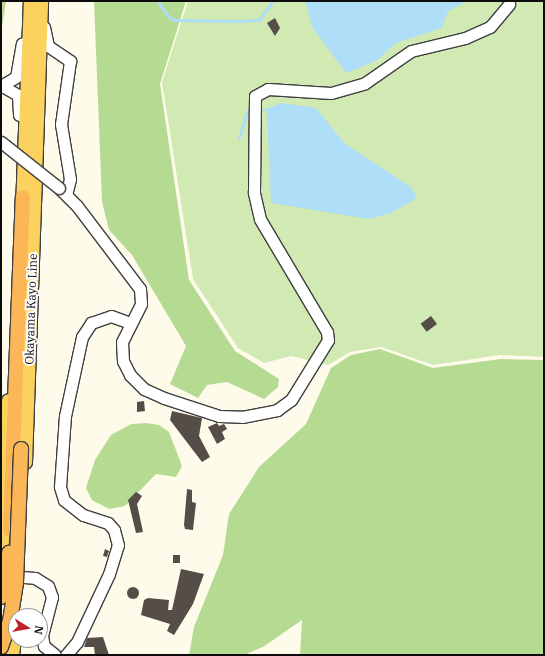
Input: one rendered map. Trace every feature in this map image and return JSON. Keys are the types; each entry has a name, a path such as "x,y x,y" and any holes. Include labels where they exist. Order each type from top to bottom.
{"highway":[{"path":"1,647 10,622 16,582 22,449 28,200"},
{"path":"1,597 10,530 28,200"}],"main road":[{"name":"Okayama Kayo Line","path":"18,608 34,280 24,157 30,1"},
{"name":"Okayama Kayo Line","path":"1,562 13,298 28,200 34,147 42,1"}],"street":[{"path":"1,86 16,77 20,68 24,1"},
{"path":"42,1 46,40 56,53 65,55 70,68 61,124 70,180 63,192"},
{"path":"1,142 63,192 136,280 141,304 130,323 122,342 123,362 144,389 219,416 255,415 283,407 328,340 323,324 260,219 254,192 255,96 268,89 330,93 365,83 411,52 465,38 490,27 509,4"},
{"path":"34,147 43,64 56,53"},
{"path":"1,86 14,90 20,101 18,141 24,157"},
{"path":"66,655 77,642 109,574 118,545 114,530 108,523 83,515 64,500 60,480 65,416 82,337 90,323 111,316 130,323"},
{"path":"1,575 35,578 48,586 52,597 42,636 44,646 55,655"}],"green space":[{"path":"1,1 6,1 1,34"},
{"path":"94,1 186,1 160,84 189,280 235,351 279,379 278,387 264,399 227,382 207,385 198,398 170,384 186,346 132,255 109,230 102,202"},
{"path":"188,1 544,1 544,357 500,355 433,365 381,347 350,352 328,365 291,356 264,363 238,348 193,279 162,82"},
{"path":"380,349 433,368 501,359 544,360 544,655 300,655 302,620 263,647 244,655 189,655 194,627 223,555 229,514 259,467 306,424 331,368 351,355"},
{"path":"146,423 159,425 169,432 182,466 176,477 156,474 125,506 109,509 92,500 86,488 95,460 111,435 131,424"}],"water":[{"path":"305,1 468,1 448,11 442,28 396,43 376,61 346,73 312,27"},
{"path":"281,103 316,108 345,144 411,187 417,198 391,213 369,219 271,203 267,114 268,108"}],"building":[{"path":"275,18 280,28 275,36 267,23"},
{"path":"431,316 437,324 427,332 421,324"},
{"path":"144,401 145,411 137,412 137,402"},
{"path":"172,411 202,418 199,436 210,457 202,462 170,420"},
{"path":"217,423 219,426 224,424 227,429 222,432 225,439 217,444 208,427"},
{"path":"187,489 192,490 192,502 196,503 193,530 185,529 184,525"},
{"path":"136,492 142,496 137,504 143,532 136,533 128,500"},
{"path":"105,549 109,551 107,557 103,556"},
{"path":"173,555 180,555 180,563 173,563"},
{"path":"181,569 204,574 193,604 174,635 167,631 170,624 141,615 144,600 148,598 169,600 168,610 172,610"},
{"path":"131,587 135,587 139,593 135,599 131,599 127,595 127,591"},
{"path":"103,637 109,655 95,655 94,647 84,647 87,638"}],"waterway":[{"path":"158,1 169,17 175,20 239,21 259,20 273,1"},
{"path":"258,110 271,110"},
{"path":"239,138 247,111"}]}
